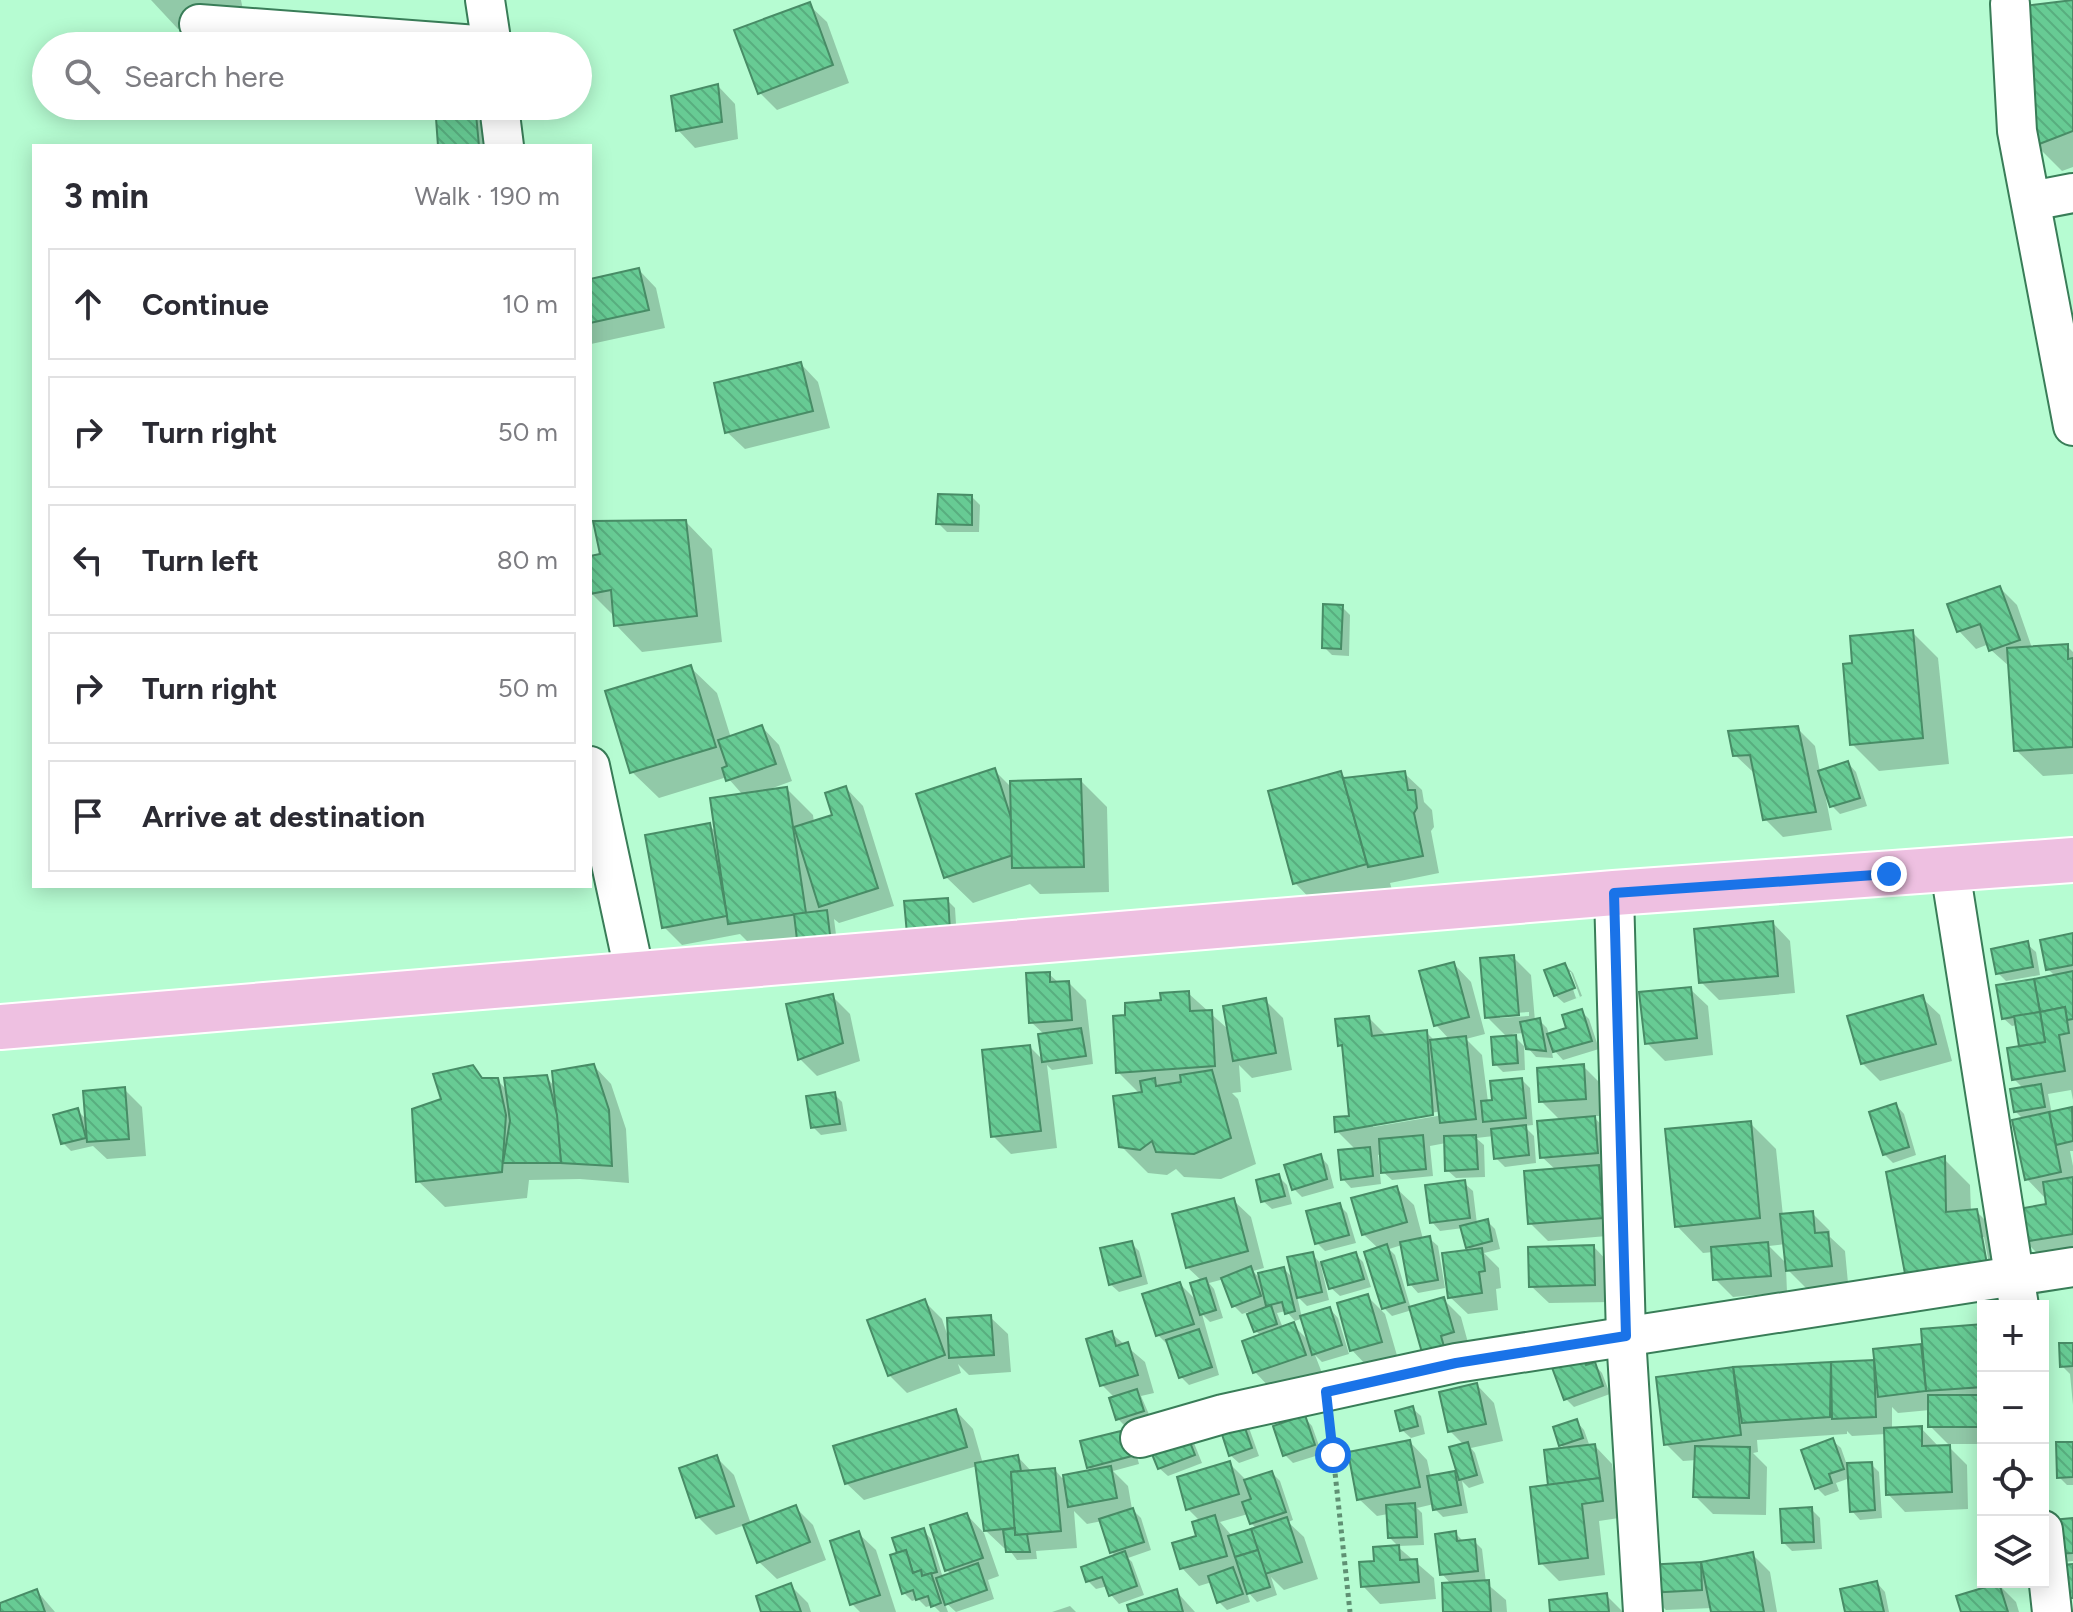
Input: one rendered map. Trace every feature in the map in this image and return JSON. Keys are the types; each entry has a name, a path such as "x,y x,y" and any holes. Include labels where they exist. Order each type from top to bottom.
{"main road":[{"path":"0,1027 1614,893 2073,860"}],"street":[{"path":"485,0 489,32"},
{"path":"2010,4 2017,131 2073,426"},
{"path":"199,24 305,32"},
{"path":"501,120 504,144"},
{"path":"2031,201 2073,193"},
{"path":"592,775 635,975"},
{"path":"1950,870 2017,1290"},
{"path":"1614,893 1626,1336 1643,1612"},
{"path":"1140,1438 1223,1414 1456,1363 1626,1336 2017,1290 2073,1267"},
{"path":"2049,1585 2052,1612"}],"path":[{"path":"1326,1392 1350,1612"}],"building":[{"path":"2073,0 2073,131 2034,146 2016,7"},
{"path":"810,2 833,65 758,94 734,30"},
{"path":"718,84 722,122 676,131 671,96"},
{"path":"436,120 477,120 479,144 438,144"},
{"path":"639,268 649,310 592,323 592,279"},
{"path":"801,362 813,411 725,433 714,383"},
{"path":"938,494 972,495 972,525 936,524"},
{"path":"686,520 697,616 614,626 611,590 592,594 592,556 600,554 593,521"},
{"path":"2000,586 2020,640 1989,651 1980,624 1957,632 1947,604"},
{"path":"1323,604 1343,605 1341,649 1322,648"},
{"path":"1913,630 1923,738 1850,745 1843,664 1852,663 1850,636"},
{"path":"2068,644 2068,659 2073,658 2073,747 2014,751 2007,648"},
{"path":"691,665 716,747 630,773 605,691"},
{"path":"762,725 776,764 726,781 722,768 727,766 718,740"},
{"path":"1798,726 1816,812 1763,820 1750,755 1733,756 1728,731"},
{"path":"1848,761 1860,798 1830,807 1818,771"},
{"path":"995,768 1022,852 944,878 916,794"},
{"path":"1341,771 1367,864 1293,884 1268,791"},
{"path":"1405,771 1408,790 1415,790 1417,808 1414,813 1423,856 1368,867 1343,778"},
{"path":"1081,779 1084,867 1012,868 1010,781"},
{"path":"846,786 878,888 819,907 794,827 832,815 825,793"},
{"path":"787,787 806,913 728,924 710,798"},
{"path":"710,823 727,916 662,928 645,835"},
{"path":"948,898 950,931 907,934 904,901"},
{"path":"827,910 831,943 798,948 794,914"},
{"path":"1773,921 1778,976 1699,983 1694,929"},
{"path":"2073,933 2073,965 2046,970 2040,940"},
{"path":"2028,941 2033,967 1996,974 1991,949"},
{"path":"1514,955 1519,1015 1485,1018 1480,958"},
{"path":"1454,962 1469,1017 1434,1026 1419,971"},
{"path":"1565,963 1575,988 1554,996 1544,970"},
{"path":"2073,971 2073,1019 2067,1020 2065,1007 2040,1012 2034,979"},
{"path":"1050,972 1050,982 1069,981 1072,1020 1029,1023 1026,973"},
{"path":"2034,979 2040,1012 2002,1019 1996,985"},
{"path":"1691,987 1697,1038 1645,1044 1639,992"},
{"path":"1189,991 1190,1011 1212,1010 1215,1066 1116,1073 1113,1016 1125,1015 1125,1003 1161,1000 1160,993"},
{"path":"833,994 843,1043 798,1060 786,1004"},
{"path":"1923,995 1936,1044 1861,1064 1847,1016"},
{"path":"1266,998 1276,1053 1233,1061 1223,1006"},
{"path":"2065,1007 2069,1033 2059,1035 2065,1071 2012,1080 2007,1048 2045,1042 2040,1012"},
{"path":"1582,1009 1592,1041 1553,1052 1547,1034 1566,1028 1562,1015"},
{"path":"2040,1012 2045,1042 2019,1046 2014,1016"},
{"path":"1369,1016 1372,1036 1427,1030 1433,1115 1335,1132 1334,1117 1349,1116 1342,1045 1338,1046 1335,1019"},
{"path":"1540,1018 1546,1051 1526,1049 1520,1022"},
{"path":"1081,1028 1086,1056 1042,1062 1038,1034"},
{"path":"1516,1035 1518,1063 1493,1065 1491,1037"},
{"path":"1466,1036 1476,1119 1440,1123 1430,1040"},
{"path":"1030,1045 1041,1131 991,1137 982,1050"},
{"path":"594,1064 609,1110 612,1166 561,1163 552,1071"},
{"path":"1584,1064 1586,1099 1539,1102 1537,1068"},
{"path":"473,1065 482,1078 498,1078 506,1115 502,1172 416,1182 412,1109 441,1099 433,1074"},
{"path":"1212,1070 1231,1138 1194,1154 1156,1152 1152,1141 1140,1150 1119,1147 1113,1096 1142,1092 1140,1081 1155,1078 1156,1086 1181,1082 1180,1075"},
{"path":"547,1075 557,1115 561,1163 503,1163 510,1121 504,1078"},
{"path":"1522,1078 1526,1118 1483,1122 1481,1101 1492,1100 1490,1081"},
{"path":"2041,1084 2045,1107 2014,1112 2010,1089"},
{"path":"125,1087 129,1139 87,1142 83,1091"},
{"path":"835,1092 840,1124 811,1128 806,1096"},
{"path":"1896,1103 1909,1147 1883,1155 1869,1112"},
{"path":"2072,1107 2073,1141 2056,1145 2049,1112"},
{"path":"78,1108 86,1138 61,1144 53,1115"},
{"path":"2049,1112 2061,1172 2025,1180 2012,1120"},
{"path":"1595,1116 1598,1153 1540,1158 1537,1121"},
{"path":"1751,1121 1760,1218 1675,1227 1665,1129"},
{"path":"1526,1125 1529,1155 1494,1159 1491,1129"},
{"path":"1423,1135 1426,1169 1381,1173 1379,1139"},
{"path":"1476,1135 1478,1169 1445,1171 1444,1136"},
{"path":"1370,1147 1373,1176 1341,1180 1338,1150"},
{"path":"1321,1154 1327,1179 1292,1190 1284,1165"},
{"path":"1945,1156 1946,1212 1977,1209 1987,1264 1906,1279 1886,1172"},
{"path":"1599,1165 1603,1218 1528,1224 1524,1171"},
{"path":"1279,1174 1285,1196 1261,1202 1256,1180"},
{"path":"2073,1177 2073,1234 2023,1242 2018,1209 2046,1204 2043,1182"},
{"path":"1465,1180 1470,1218 1430,1223 1425,1185"},
{"path":"1397,1186 1407,1222 1362,1235 1351,1198"},
{"path":"1234,1198 1248,1251 1186,1268 1172,1214"},
{"path":"1340,1203 1349,1235 1315,1244 1306,1211"},
{"path":"1813,1211 1815,1233 1828,1232 1832,1266 1786,1271 1780,1214"},
{"path":"1488,1219 1492,1241 1466,1248 1460,1226"},
{"path":"1430,1236 1438,1280 1408,1285 1400,1242"},
{"path":"1132,1241 1141,1276 1109,1285 1100,1248"},
{"path":"1768,1242 1771,1276 1713,1280 1711,1247"},
{"path":"1387,1244 1405,1302 1382,1309 1364,1252"},
{"path":"1594,1245 1595,1285 1529,1287 1528,1247"},
{"path":"1482,1248 1485,1271 1479,1272 1482,1293 1448,1298 1442,1253"},
{"path":"1313,1252 1322,1292 1297,1298 1287,1257"},
{"path":"1356,1252 1364,1279 1329,1289 1321,1262"},
{"path":"1251,1266 1261,1296 1232,1307 1221,1278"},
{"path":"1284,1267 1295,1311 1285,1314 1282,1302 1266,1306 1258,1273"},
{"path":"1206,1278 1216,1310 1200,1315 1190,1283"},
{"path":"1180,1282 1194,1324 1156,1336 1142,1294"},
{"path":"1368,1294 1382,1342 1350,1351 1337,1303"},
{"path":"1444,1297 1454,1332 1441,1336 1445,1350 1423,1356 1409,1307"},
{"path":"925,1299 945,1355 888,1376 867,1320"},
{"path":"1271,1305 1277,1324 1254,1332 1247,1314"},
{"path":"1330,1307 1342,1345 1312,1355 1300,1316"},
{"path":"991,1315 994,1355 949,1358 947,1318"},
{"path":"1294,1322 1306,1355 1253,1373 1242,1341"},
{"path":"1977,1324 1977,1387 1926,1391 1921,1329"},
{"path":"1199,1329 1212,1367 1179,1378 1166,1340"},
{"path":"1112,1331 1116,1346 1128,1342 1138,1375 1100,1386 1086,1339"},
{"path":"2059,1343 2073,1343 2073,1366 2060,1367"},
{"path":"1921,1344 1926,1391 1878,1397 1873,1349"},
{"path":"1580,1351 1586,1365 1595,1362 1603,1386 1564,1400 1550,1362"},
{"path":"1874,1360 1876,1417 1832,1419 1831,1362"},
{"path":"1831,1362 1830,1417 1742,1423 1733,1367"},
{"path":"1733,1367 1741,1435 1664,1445 1656,1377"},
{"path":"1477,1383 1486,1424 1448,1432 1439,1392"},
{"path":"1137,1389 1144,1411 1116,1420 1109,1398"},
{"path":"1928,1395 1977,1395 1977,1427 1928,1427"},
{"path":"1413,1406 1418,1426 1400,1431 1395,1411"},
{"path":"956,1409 967,1447 845,1484 833,1446"},
{"path":"1240,1414 1252,1448 1229,1456 1218,1422"},
{"path":"1305,1415 1315,1445 1283,1456 1273,1426"},
{"path":"1577,1419 1583,1438 1559,1446 1553,1427"},
{"path":"1922,1426 1922,1446 1950,1445 1952,1492 1886,1495 1884,1428"},
{"path":"1184,1427 1195,1455 1158,1469 1147,1442"},
{"path":"1125,1430 1132,1456 1087,1468 1080,1441"},
{"path":"1833,1438 1844,1469 1829,1474 1832,1483 1815,1489 1801,1450"},
{"path":"1410,1440 1420,1487 1357,1500 1348,1452"},
{"path":"1468,1442 1477,1475 1459,1480 1449,1447"},
{"path":"2056,1442 2073,1442 2073,1477 2057,1478"},
{"path":"1595,1444 1600,1478 1548,1485 1544,1450"},
{"path":"1695,1446 1750,1447 1749,1498 1693,1497"},
{"path":"717,1455 734,1506 696,1518 679,1468"},
{"path":"1018,1455 1021,1471 1011,1472 1015,1528 984,1531 975,1463"},
{"path":"1230,1461 1239,1494 1186,1510 1177,1477"},
{"path":"1872,1462 1875,1510 1850,1512 1847,1463"},
{"path":"1111,1466 1117,1498 1068,1507 1063,1475"},
{"path":"1055,1468 1061,1531 1015,1535 1011,1472"},
{"path":"1272,1471 1286,1512 1250,1524 1242,1502 1251,1499 1244,1480"},
{"path":"1455,1471 1461,1505 1433,1510 1427,1476"},
{"path":"1600,1478 1603,1501 1582,1504 1588,1558 1539,1564 1530,1487"},
{"path":"1415,1503 1417,1537 1388,1538 1386,1505"},
{"path":"796,1505 810,1542 757,1563 743,1525"},
{"path":"1812,1507 1814,1542 1782,1543 1780,1509"},
{"path":"1133,1508 1144,1542 1110,1553 1099,1519"},
{"path":"967,1513 983,1558 945,1571 930,1525"},
{"path":"1215,1515 1227,1556 1180,1569 1172,1543 1196,1536 1192,1522"},
{"path":"1287,1517 1302,1562 1265,1574 1251,1529"},
{"path":"2073,1518 2073,1553 2054,1554 2052,1520"},
{"path":"924,1528 937,1572 922,1576 921,1570 913,1573 906,1550 897,1553 892,1538"},
{"path":"1015,1528 1015,1535 1027,1534 1030,1552 1006,1552 1003,1530"},
{"path":"1251,1529 1258,1550 1235,1557 1228,1536"},
{"path":"859,1531 880,1595 850,1605 830,1541"},
{"path":"1456,1531 1457,1541 1475,1539 1478,1571 1440,1575 1435,1534"},
{"path":"1399,1545 1400,1560 1417,1559 1419,1582 1361,1587 1359,1562 1374,1561 1373,1547"},
{"path":"906,1550 913,1573 921,1570 922,1576 931,1573 941,1603 931,1607 928,1596 916,1600 913,1590 902,1594 890,1555"},
{"path":"1258,1550 1270,1587 1247,1594 1235,1557"},
{"path":"1125,1551 1137,1586 1109,1596 1102,1577 1086,1582 1081,1567"},
{"path":"1753,1552 1764,1612 1711,1612 1701,1562"},
{"path":"1701,1562 1702,1590 1647,1593 1645,1565"},
{"path":"978,1563 987,1590 945,1605 936,1578"},
{"path":"2073,1564 2073,1598 2065,1598 2063,1565"},
{"path":"1233,1567 1243,1594 1217,1603 1208,1576"},
{"path":"1489,1580 1491,1612 1443,1612 1442,1583"},
{"path":"1877,1581 1884,1612 1845,1612 1840,1589"},
{"path":"791,1583 801,1612 761,1612 756,1596"},
{"path":"1982,1588 2001,1588 2008,1612 1961,1612 1956,1596"},
{"path":"37,1589 45,1612 0,1612 0,1603"},
{"path":"1177,1589 1183,1612 1129,1612 1127,1605"},
{"path":"1607,1593 1609,1612 1550,1612 1549,1600"}],"route":[{"path":"1333,1455 1326,1392 1456,1363 1626,1336 1614,893 1889,874"}]}
